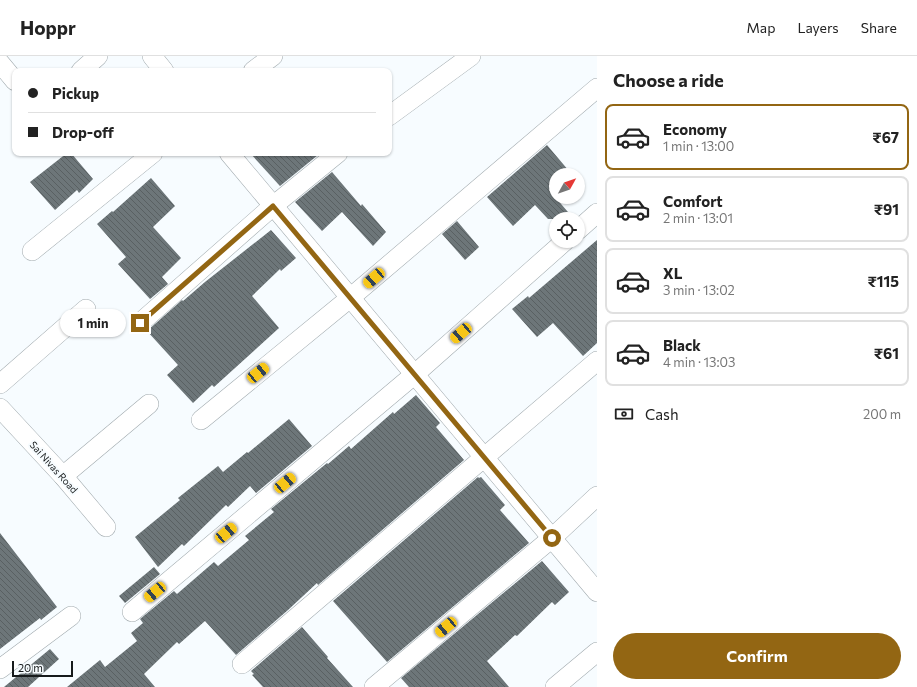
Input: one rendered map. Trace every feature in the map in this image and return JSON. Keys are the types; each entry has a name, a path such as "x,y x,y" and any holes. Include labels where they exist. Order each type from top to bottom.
{"street":[{"path":"84,68 98,56"},
{"path":"152,56 162,68"},
{"path":"257,68 272,56"},
{"path":"392,114 472,56"},
{"path":"0,63 12,77"},
{"path":"201,420 350,298 597,88"},
{"path":"32,251 149,156"},
{"path":"231,156 597,592"},
{"path":"140,323 273,206 334,156"},
{"path":"585,224 597,213"},
{"path":"132,612 415,374 557,248"},
{"path":"0,384 86,309"},
{"path":"242,664 597,361"},
{"path":"63,476 149,404"},
{"name":"Sai Nivas Road","path":"0,408 63,476 106,527"},
{"path":"374,687 552,538 597,496"},
{"path":"0,669 71,616"},
{"path":"555,687 597,652"}],"building":[{"path":"547,145 566,168 549,168 549,204 561,204 568,212 549,212 549,219 535,205 513,226 487,197"},
{"path":"63,156 74,156 93,179 79,193 77,190 55,210 30,182"},
{"path":"253,156 317,156 280,186"},
{"path":"332,172 386,232 373,246 342,212 322,231 295,202"},
{"path":"151,178 175,206 153,227 181,258 162,277 168,284 150,299 118,264 126,257 97,224 112,211 113,212"},
{"path":"457,221 479,247 465,260 442,234"},
{"path":"271,230 296,258 281,271 280,269 252,296 279,328 214,387 212,385 193,403 167,375 178,365 147,331 182,300 183,301"},
{"path":"597,240 597,343 583,356 553,323 537,337 512,309 528,296 529,298"},
{"path":"416,395 440,423 436,427 464,460 318,585 317,583 236,655 205,621 179,644 177,642 144,674 155,687 67,687 100,660 105,667 137,641 131,633 143,623 140,619 174,591 177,594 214,562 218,566 249,540 245,536 274,512 271,509 349,446 351,449 393,412 394,414"},
{"path":"289,419 312,446 256,493 250,486 228,507 226,505 184,546 182,544 158,567 135,537 180,500 178,498 218,466 223,472"},
{"path":"478,477 481,477 505,505 500,510 529,543 387,662 333,601"},
{"path":"0,533 57,607 41,620 40,618 0,649"},
{"path":"542,561 569,592 555,605 552,602 517,636 515,635 487,661 509,687 409,687 401,678"},
{"path":"154,567 160,574 125,603 119,596"},
{"path":"302,627 353,687 263,687 252,675 254,674 251,671"},
{"path":"50,649 59,659 28,687 4,687"}],"route":[{"path":"140,323 273,206 552,538"}]}
